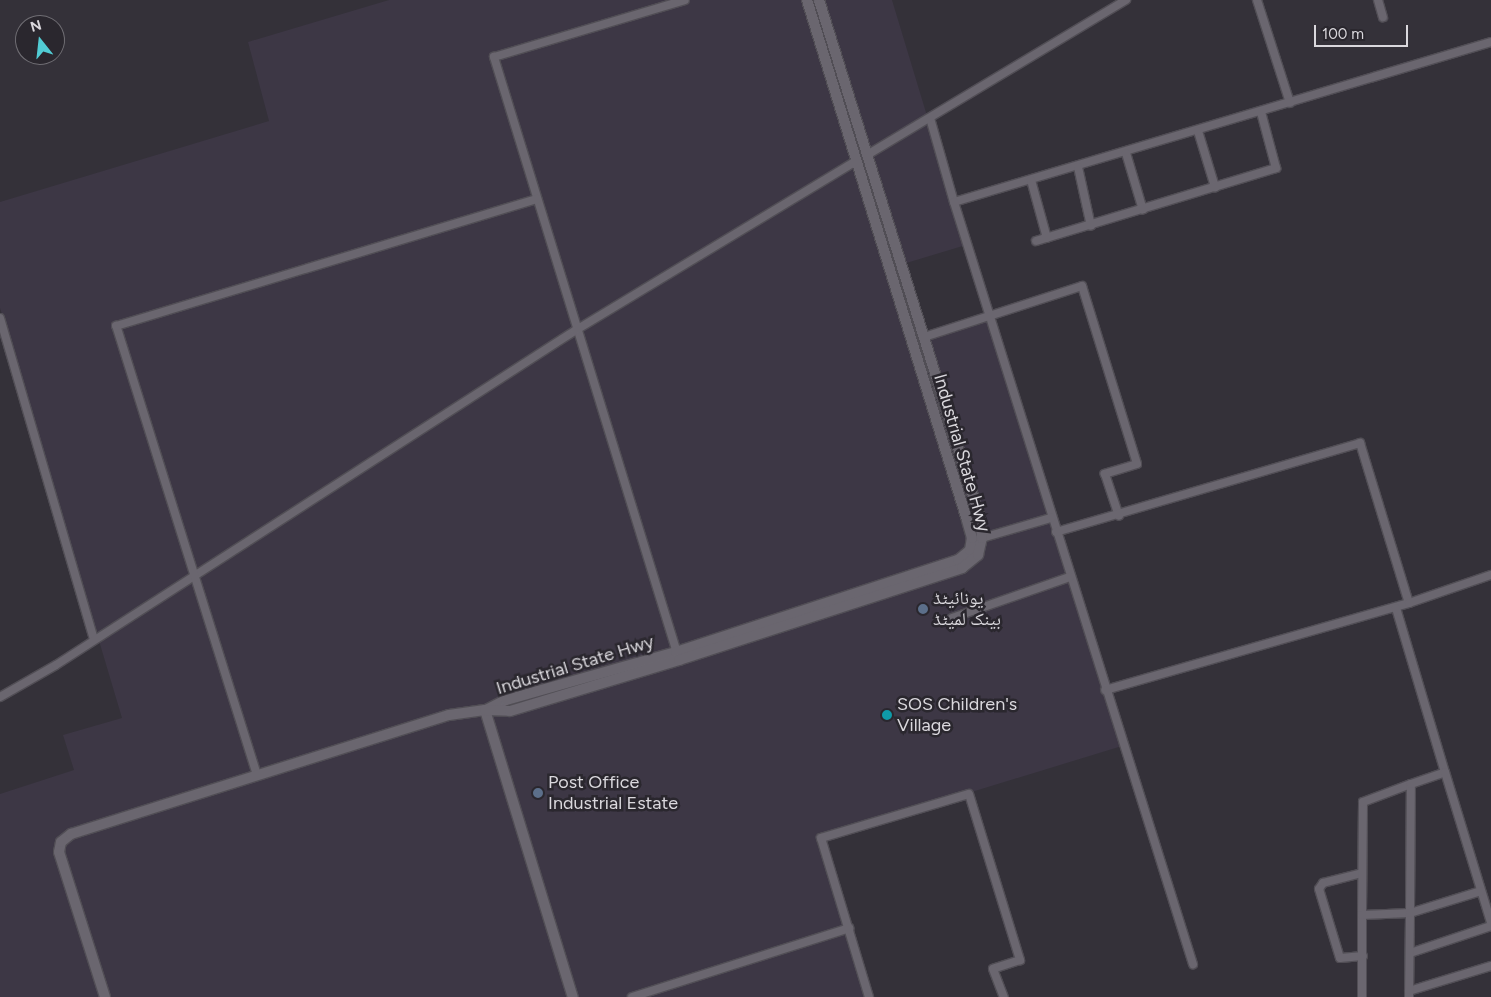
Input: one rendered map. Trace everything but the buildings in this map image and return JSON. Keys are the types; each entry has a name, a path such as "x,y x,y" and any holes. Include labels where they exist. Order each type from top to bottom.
{"main road":[{"name":"Industrial State Hwy","path":"678,656 958,560 970,550 972,538 970,529 807,0"},
{"name":"Industrial State Hwy","path":"105,997 59,852 61,842 71,834 449,715 485,710 506,700 678,656 962,568 978,555 982,538 980,518 819,0"},
{"path":"839,104 850,100"},
{"path":"872,214 884,210"},
{"path":"485,710 573,997"}],"street":[{"path":"678,656 494,57 685,0"},
{"path":"868,155 1126,0"},
{"path":"1257,0 1290,103"},
{"path":"1378,0 1383,17"},
{"path":"954,202 1126,153 1491,42"},
{"path":"1036,241 1092,226 1276,168 1261,112"},
{"path":"930,118 988,317 1193,964"},
{"path":"1198,131 1215,187"},
{"path":"1126,153 1144,210"},
{"path":"0,697 94,640 578,329 856,161"},
{"path":"1078,167 1092,226"},
{"path":"1031,180 1048,238"},
{"path":"257,775 116,326 537,199"},
{"path":"924,337 1082,286 1137,464 1105,474 1119,516"},
{"path":"0,318 94,640"},
{"path":"1056,532 1119,516 1360,443 1409,603"},
{"path":"982,538 1051,518"},
{"path":"1105,690 1396,608 1491,575"},
{"path":"952,618 1070,577"},
{"path":"1396,608 1491,922"},
{"path":"1362,997 1363,802 1445,772"},
{"path":"1411,784 1409,994 1491,966"},
{"path":"869,997 821,838 969,794 1020,960 993,969 1004,997"},
{"path":"1362,873 1323,883 1319,889 1340,958 1362,956"},
{"path":"1362,915 1410,913 1481,891"},
{"path":"1410,953 1491,926"},
{"path":"632,997 849,928"}],"shaded area":[{"path":"389,0 892,0 966,245 903,264 926,337 990,320 1122,746 825,837 873,997 0,997 0,794 74,770 63,735 122,718 0,308 0,202 269,121 248,42"}],"place":[{"name":"یونائیٹڈ بینک لمیٹڈ","path":"923,609"},
{"name":"SOS Children's Village","path":"887,715"},
{"name":"Post Office Industrial Estate","path":"538,793"}]}
